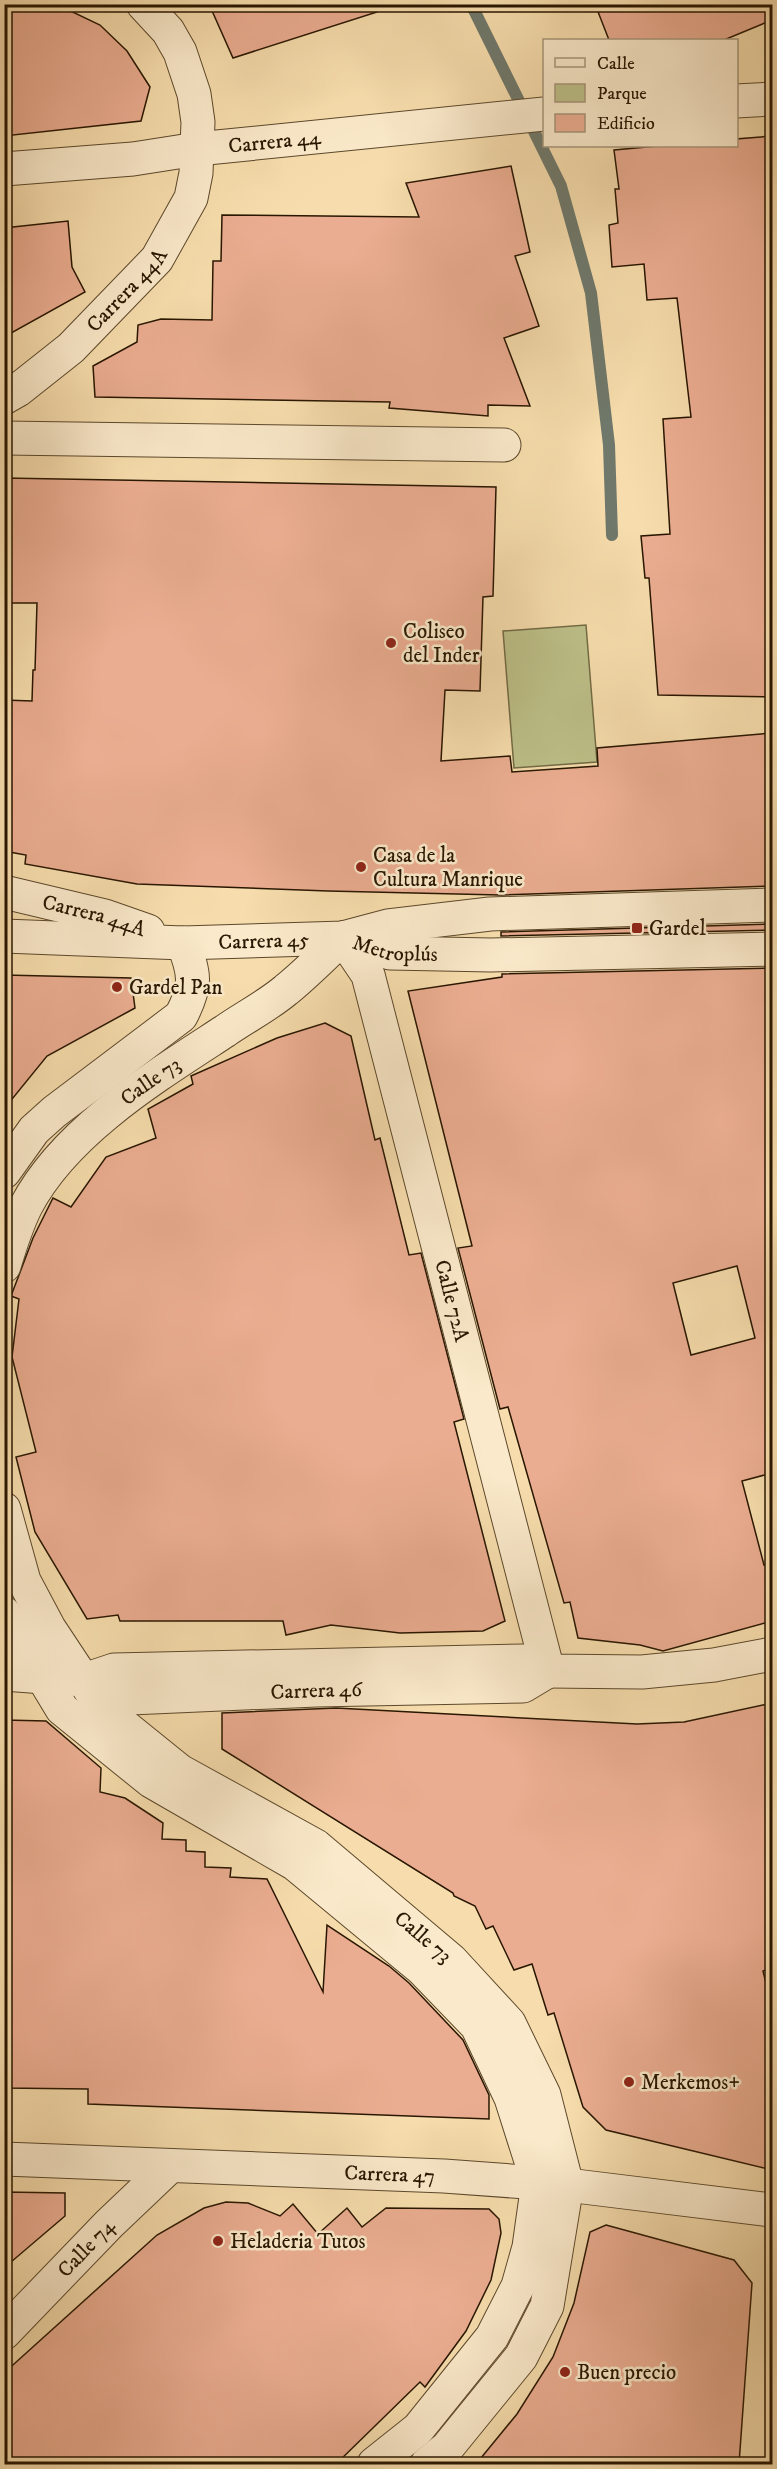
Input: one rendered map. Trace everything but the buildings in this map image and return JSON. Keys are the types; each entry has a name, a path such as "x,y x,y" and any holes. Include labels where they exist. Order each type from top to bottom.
{"street":[{"name":"Carrera 44A","path":"4,398 18,390 71,348 157,260 190,198 196,173 198,122 189,75 168,31 143,4"},
{"path":"738,101 772,99"},
{"name":"Carrera 44","path":"4,169 133,159 197,149 543,114"},
{"path":"4,438 504,445"},
{"name":"Carrera 44A","path":"4,892 105,916 183,943"},
{"name":"Metroplús","path":"343,938 388,926 490,914 772,905"},
{"path":"4,936 183,943"},
{"name":"Carrera 45","path":"183,943 343,938"},
{"name":"Calle 73","path":"4,1266 12,1237 26,1205 49,1172 82,1135 130,1095 170,1066 285,991 343,938"},
{"name":"Metroplús","path":"343,938 390,952 491,956 772,949"},
{"name":"Calle 72A","path":"343,938 368,975 548,1671"},
{"name":"Calle 73","path":"4,1172 34,1130 47,1118 181,1016 190,999 193,972 183,943"},
{"path":"149,1041 170,1066"},
{"name":"Calle 73","path":"4,1509 24,1581 50,1628 102,1708 180,1771 316,1846 451,1960 509,2023 544,2095 553,2184 547,2307 521,2357 447,2448 427,2464"},
{"name":"Calle 73","path":"4,1613 62,1709 151,1781 295,1864 422,1969 477,2026 553,2184 529,2247 518,2286 492,2337 418,2429 374,2464"},
{"name":"Carrera 46","path":"4,1674 84,1680 114,1670 523,1661 548,1671 642,1672 714,1665 772,1654"},
{"name":"Carrera 47","path":"4,2160 444,2176 553,2184 772,2210"},
{"name":"Calle 74","path":"4,2333 109,2224 170,2166"}],"green space":[{"path":"586,625 597,762 514,768 503,631"}],"waterway":[{"path":"471,4 561,186 591,293 609,445 612,535"}],"place":[{"name":"Coliseo del Inder","path":"391,643"},
{"name":"Casa de la Cultura Manrique","path":"361,867"},
{"name":"Gardel","path":"637,928"},
{"name":"Gardel Pan","path":"117,987"},
{"name":"Merkemos+","path":"629,2082"},
{"name":"Heladeria Tutos","path":"218,2241"},
{"name":"Buen precio","path":"565,2372"}]}
